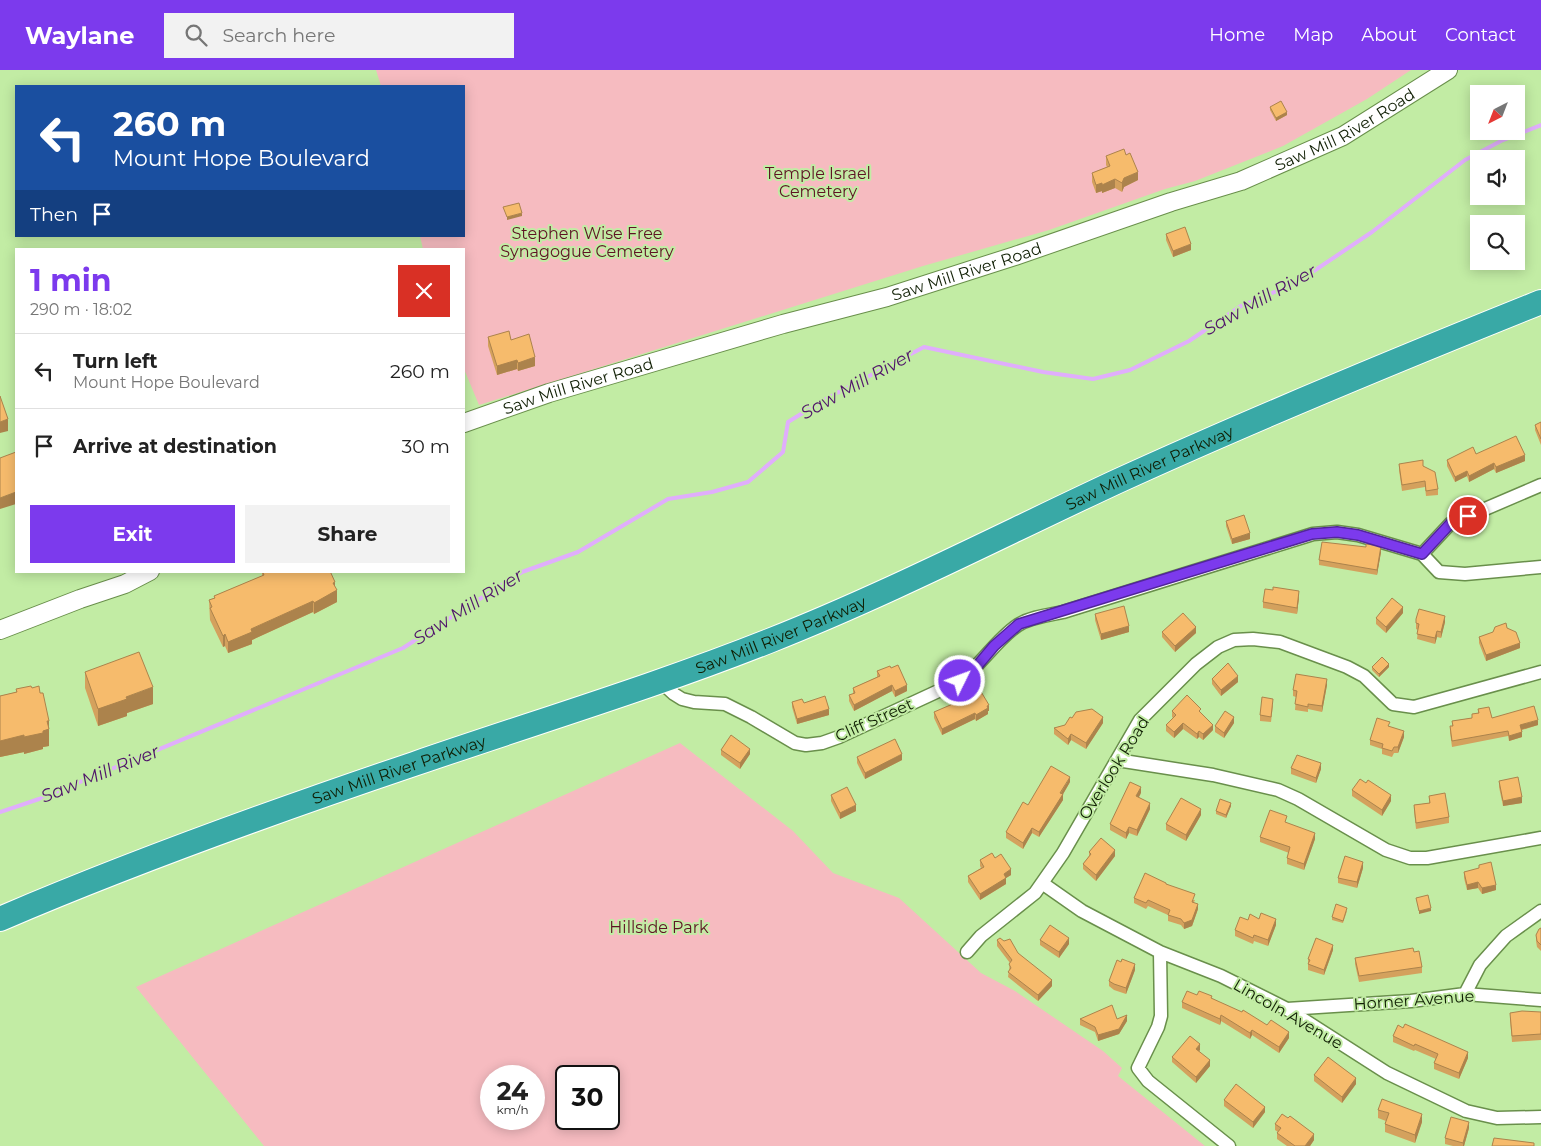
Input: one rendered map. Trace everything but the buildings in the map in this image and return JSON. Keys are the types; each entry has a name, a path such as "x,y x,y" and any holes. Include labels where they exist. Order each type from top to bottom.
{"highway":[{"name":"Saw Mill River Parkway","path":"0,902 122,853 272,797 678,659 774,623 852,589 1092,476 1247,406 1541,285"},
{"name":"Saw Mill River Parkway","path":"0,919 140,863 318,797 661,682 817,622 1245,424 1384,364 1541,302"}],"main road":[{"name":"Saw Mill River Road","path":"465,423 550,394 783,324 887,297 1171,202 1241,181 1343,136 1448,70"},
{"path":"0,630 125,584 146,573"}],"street":[{"path":"1541,485 1450,524 1422,554 1439,572 1465,574 1541,567"},
{"name":"Cliff Street","path":"661,682 682,699 725,704 795,743 822,743 960,681 972,672 994,646 1019,624 1312,534 1337,532 1358,535 1422,554"},
{"name":"Overlook Road","path":"967,952 981,936 1035,893 1063,852 1140,720 1196,664 1218,646 1234,640 1253,639 1280,642 1347,667 1364,676 1393,704 1414,707 1541,672"},
{"path":"1116,760 1213,775 1278,790 1298,799 1386,850 1410,858 1427,858 1541,838"},
{"name":"Lincoln Avenue","path":"1042,883 1082,911 1160,952 1222,976 1287,1009 1387,1073 1466,1111 1497,1118 1541,1118"},
{"path":"1465,994 1480,966 1506,936 1541,911"},
{"path":"1160,952 1160,1016 1158,1027 1138,1068 1148,1080 1229,1146"},
{"name":"Horner Avenue","path":"1287,1009 1411,1001 1465,994 1541,1000"}],"green space":[{"path":"376,70 1411,70 1367,99 1283,146 1195,181 1165,189 1049,230 923,266 479,405 465,371 465,248 423,248 420,237 465,237 465,85 381,85"},
{"name":"Hillside Park","path":"680,743 793,831 833,873 899,898 981,973 1015,991 1103,1051 1122,1068 1118,1076 1205,1146 264,1146 136,987"}],"waterway":[{"name":"Saw Mill River","path":"0,812 39,799 403,648 522,572 578,552 668,499 712,492 748,482 783,452 788,422 822,401 924,347 1043,372 1093,379 1130,370 1189,341 1241,306 1296,283 1372,232 1465,160 1501,141 1541,125"}],"route":[{"path":"960,681 972,672 994,646 1019,624 1312,534 1337,532 1358,535 1422,554 1450,524 1468,516"}],"park label":[{"name":"Temple Israel Cemetery","path":"818,182"},
{"name":"Stephen Wise Free Synagogue Cemetery","path":"587,242"}]}
